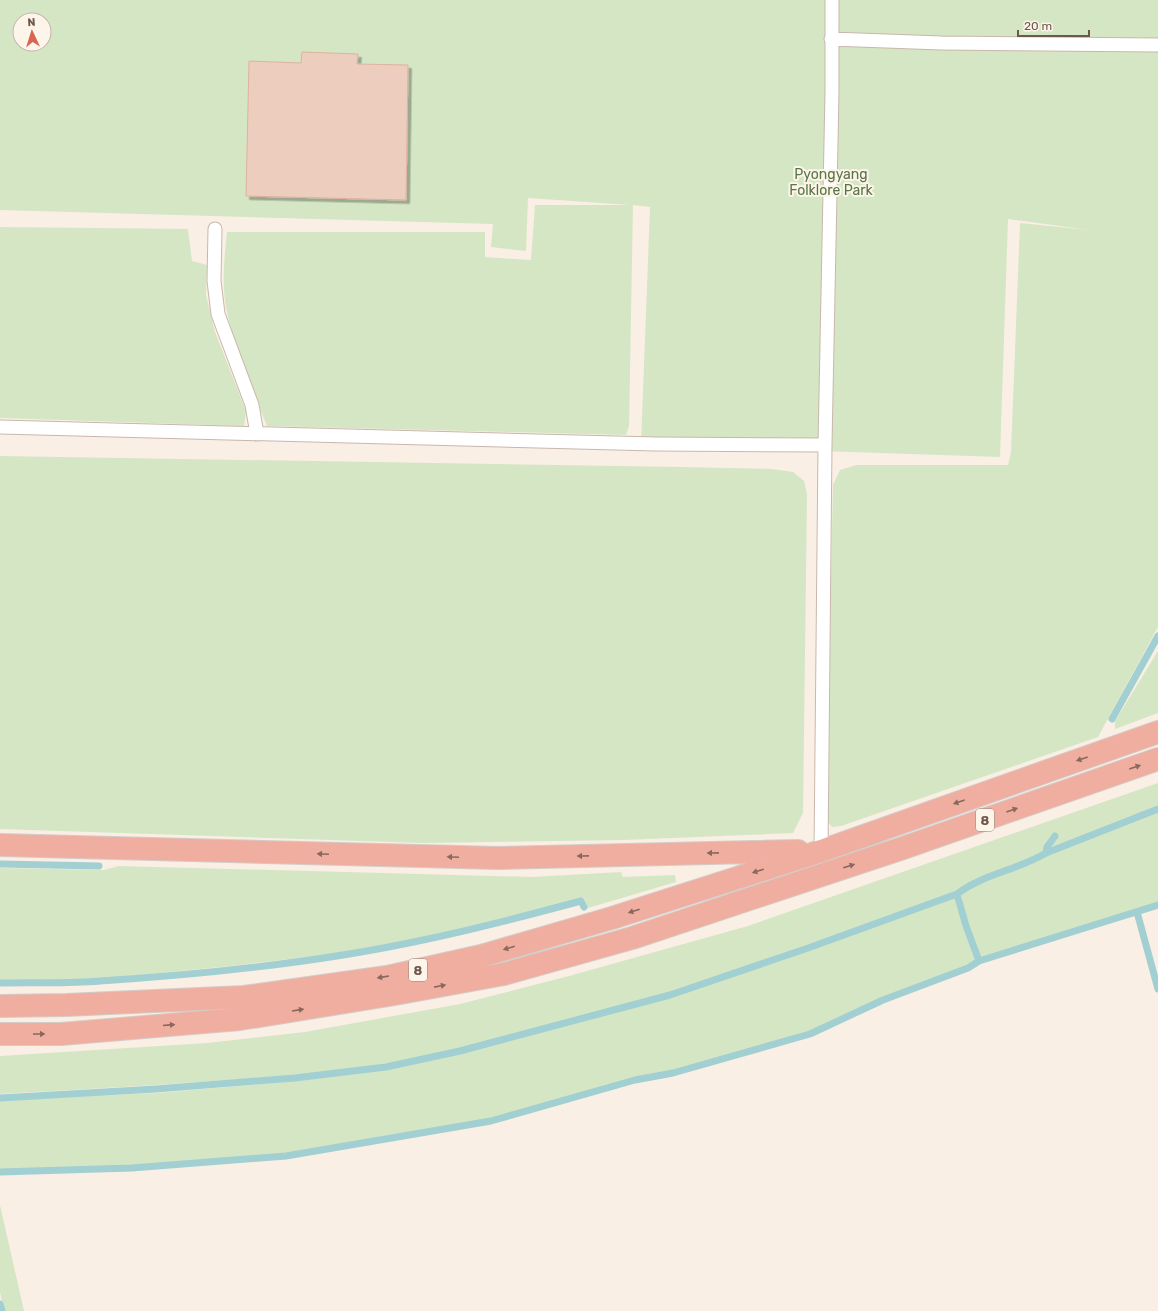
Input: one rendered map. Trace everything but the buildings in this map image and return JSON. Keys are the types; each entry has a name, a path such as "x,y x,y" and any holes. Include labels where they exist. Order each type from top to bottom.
{"highway":[{"name":"8","path":"0,1006 66,1005 244,997 387,977 481,956 612,918 822,851 1158,732"},
{"name":"8","path":"0,1034 61,1034 240,1019 395,994 504,974 648,933 903,848 1158,759"},
{"path":"0,845 498,858 822,851"}],"lane":[{"path":"822,851 825,445 832,92 832,0"},
{"path":"831,39 941,43 1158,45"},
{"path":"215,229 214,281 218,314 252,406 257,434"},
{"path":"0,427 656,444 825,445"}],"green space":[{"name":"Pyongyang Folklore Park","path":"0,0 1158,0 1158,627 1098,737 841,826 832,827 826,819 833,485 840,470 856,465 1008,465 1011,452 1020,223 1089,230 1008,219 1000,457 641,445 650,207 633,205 629,426 626,435 267,426 236,345 228,317 224,296 227,232 485,232 485,257 531,260 535,205 630,205 528,198 526,251 491,247 493,224 0,210"},
{"path":"0,227 188,229 192,261 207,265 206,295 215,332 246,411 244,426 0,418"},
{"path":"0,456 681,467 772,469 793,472 804,481 807,494 803,813 793,833 624,840 422,843 0,829"},
{"path":"1158,651 1158,713 1115,729 1115,721"},
{"path":"1158,783 1158,807 1049,850 1059,835 1055,833 1043,852 1032,859 977,880 957,892 669,993 460,1049 386,1064 296,1075 0,1094 0,1056 207,1043 305,1032 460,1004 569,976 748,926"},
{"path":"1158,811 1158,902 981,958 968,926 961,893 968,888 1034,863 1046,855"},
{"path":"119,866 532,877 621,872 623,877 675,875 676,882 588,908 584,898 421,938 325,955 98,979 0,980 0,868 104,870"},
{"path":"955,897 963,928 975,960 968,965 881,998 809,1032 673,1071 633,1078 490,1119 285,1154 131,1166 0,1170 0,1100 157,1093 296,1081 387,1070 461,1054 670,998"},
{"path":"0,1205 24,1311 4,1311 0,1292"}],"waterway":[{"path":"1112,719 1158,636"},
{"path":"0,1098 156,1089 295,1078 386,1067 460,1051 670,995 808,948 957,894 967,887 989,877 1158,809"},
{"path":"1046,853 1047,847 1055,836"},
{"path":"0,864 99,866"},
{"path":"957,894 966,926 979,961"},
{"path":"0,983 88,982 222,971 303,961 423,940 483,927 581,901 584,907"},
{"path":"0,1172 132,1168 286,1156 491,1121 635,1080 673,1073 810,1034 883,1000 968,968 979,961 1158,905"},
{"path":"1137,912 1158,989"},
{"path":"0,1304 2,1311"}]}
